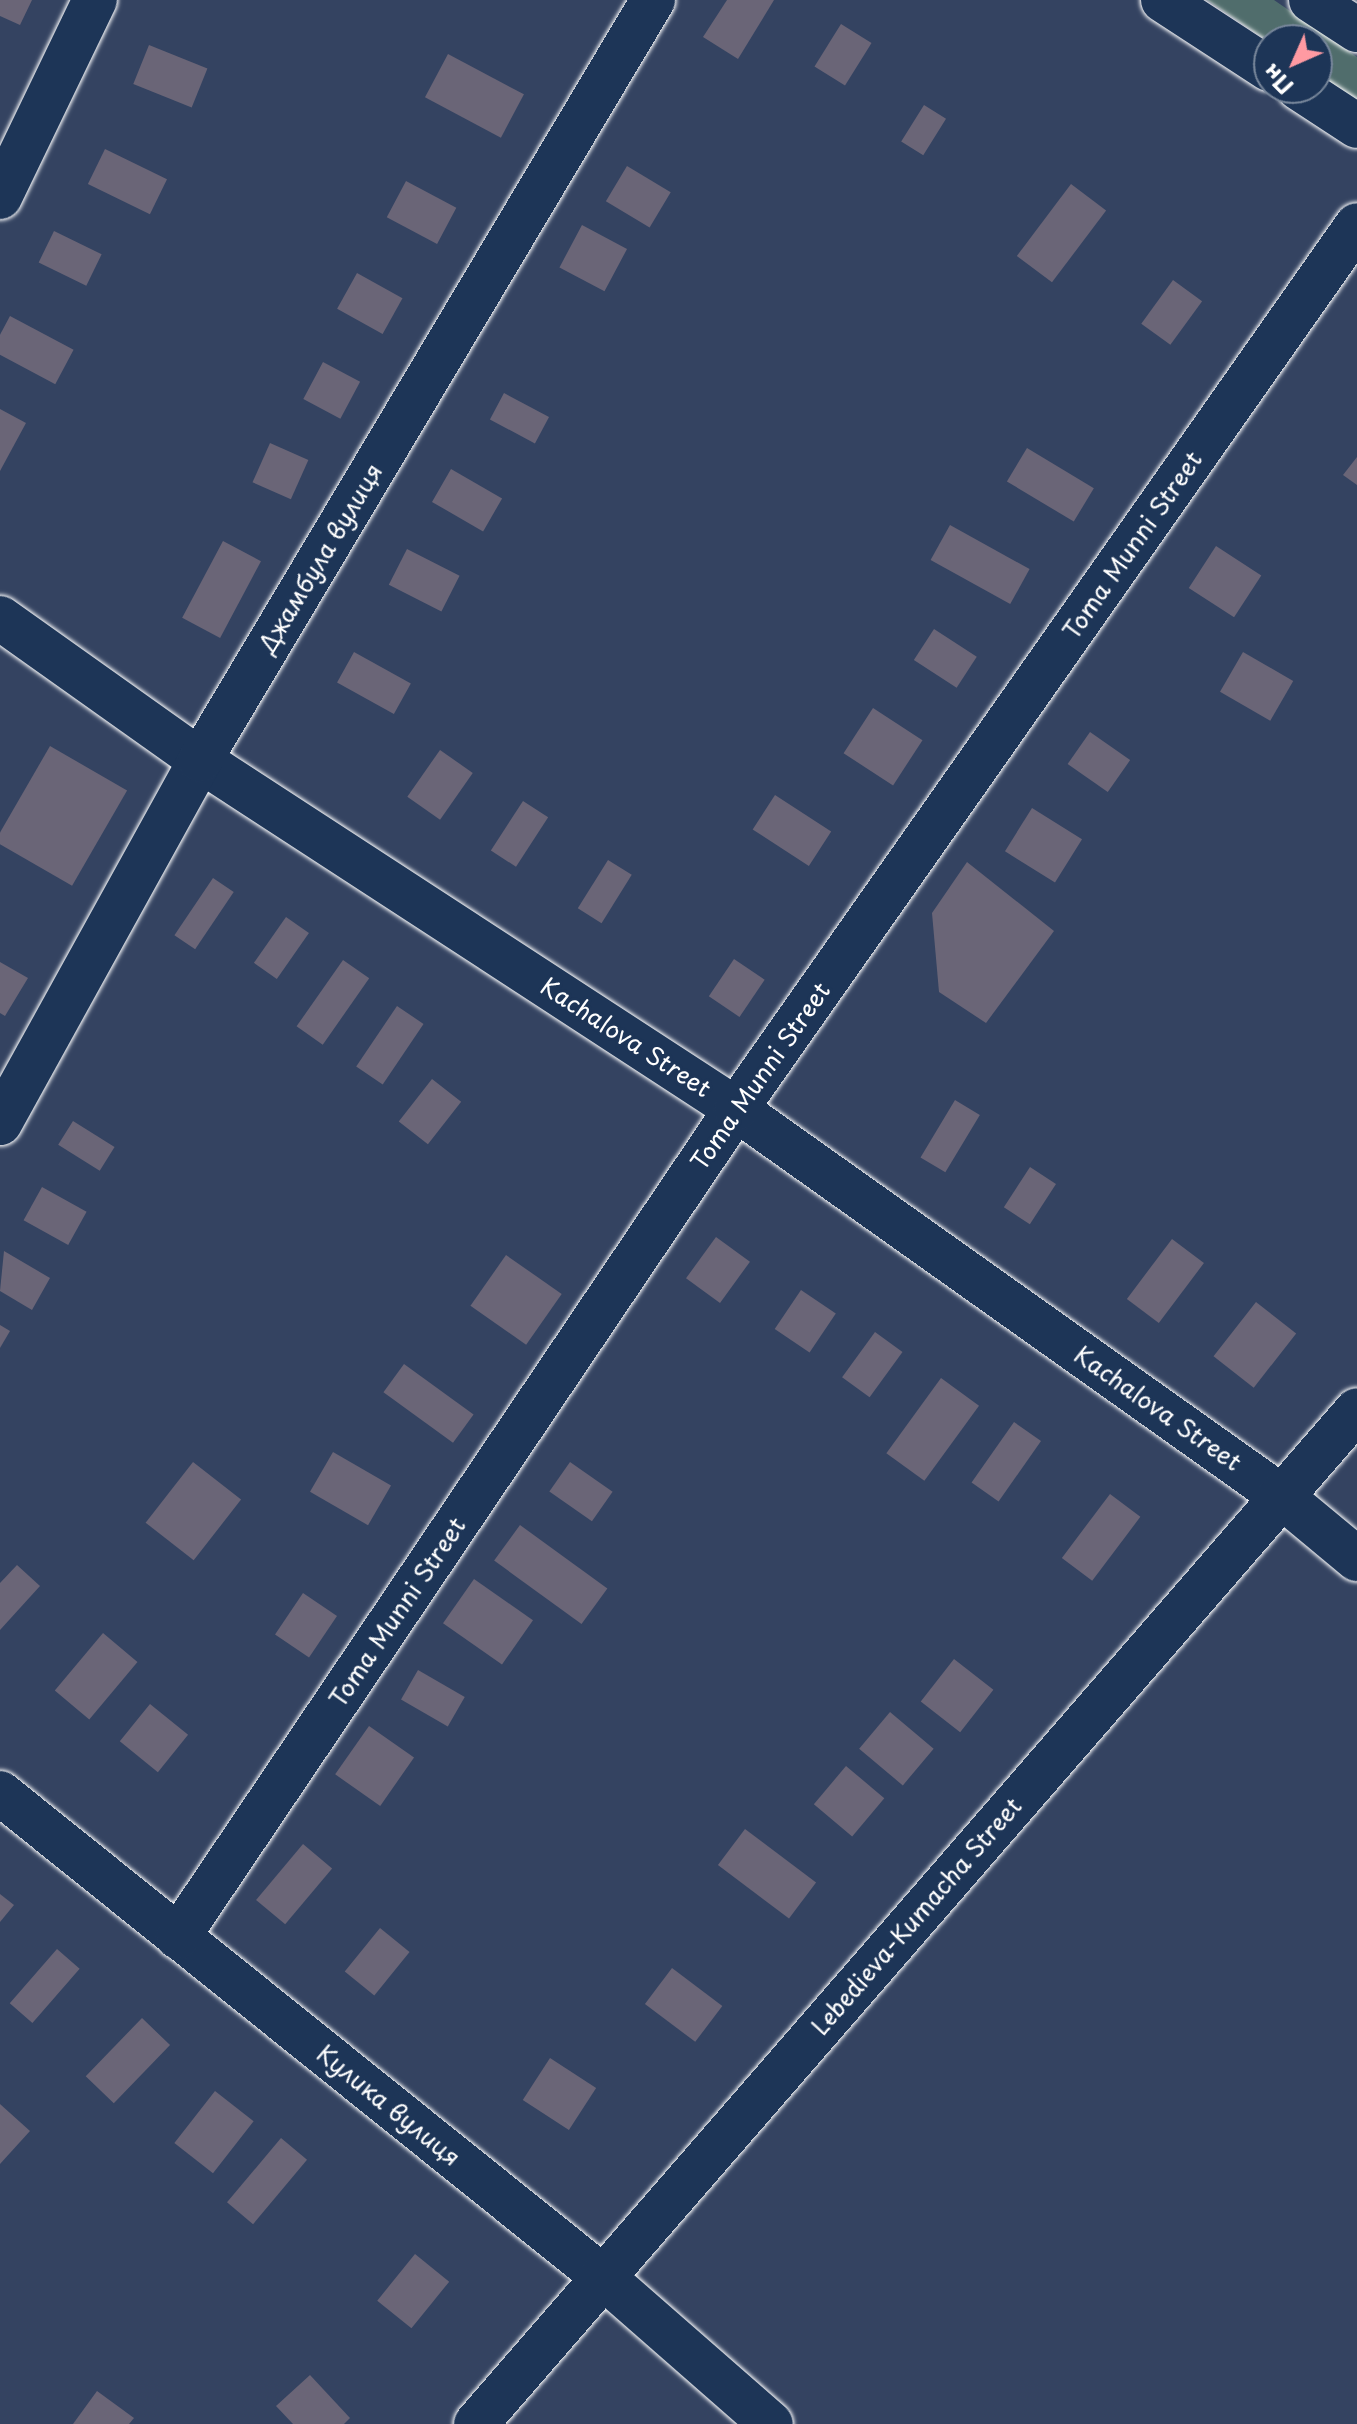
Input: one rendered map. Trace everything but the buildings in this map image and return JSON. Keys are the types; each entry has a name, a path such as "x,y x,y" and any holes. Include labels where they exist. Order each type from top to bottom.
{"street":[{"path":"0,197 95,0"},
{"name":"Джамбула вулиця","path":"0,1123 200,760 653,0"},
{"path":"1163,0 1253,59"},
{"path":"1311,0 1357,30"},
{"path":"1323,104 1357,126"},
{"name":"Toma Munni Street","path":"178,1937 736,1109 1357,225"},
{"name":"Kachalova Street","path":"0,618 200,760 736,1109 1281,1496 1357,1559"},
{"name":"Lebedieva-Kumacha Street","path":"476,2424 1357,1410"},
{"name":"Кулика вулиця","path":"0,1793 603,2277 771,2424"}],"green space":[{"path":"1207,0 1274,0 1309,24 1253,24 1253,31"},
{"path":"1333,41 1357,57 1357,101 1333,85"}]}
